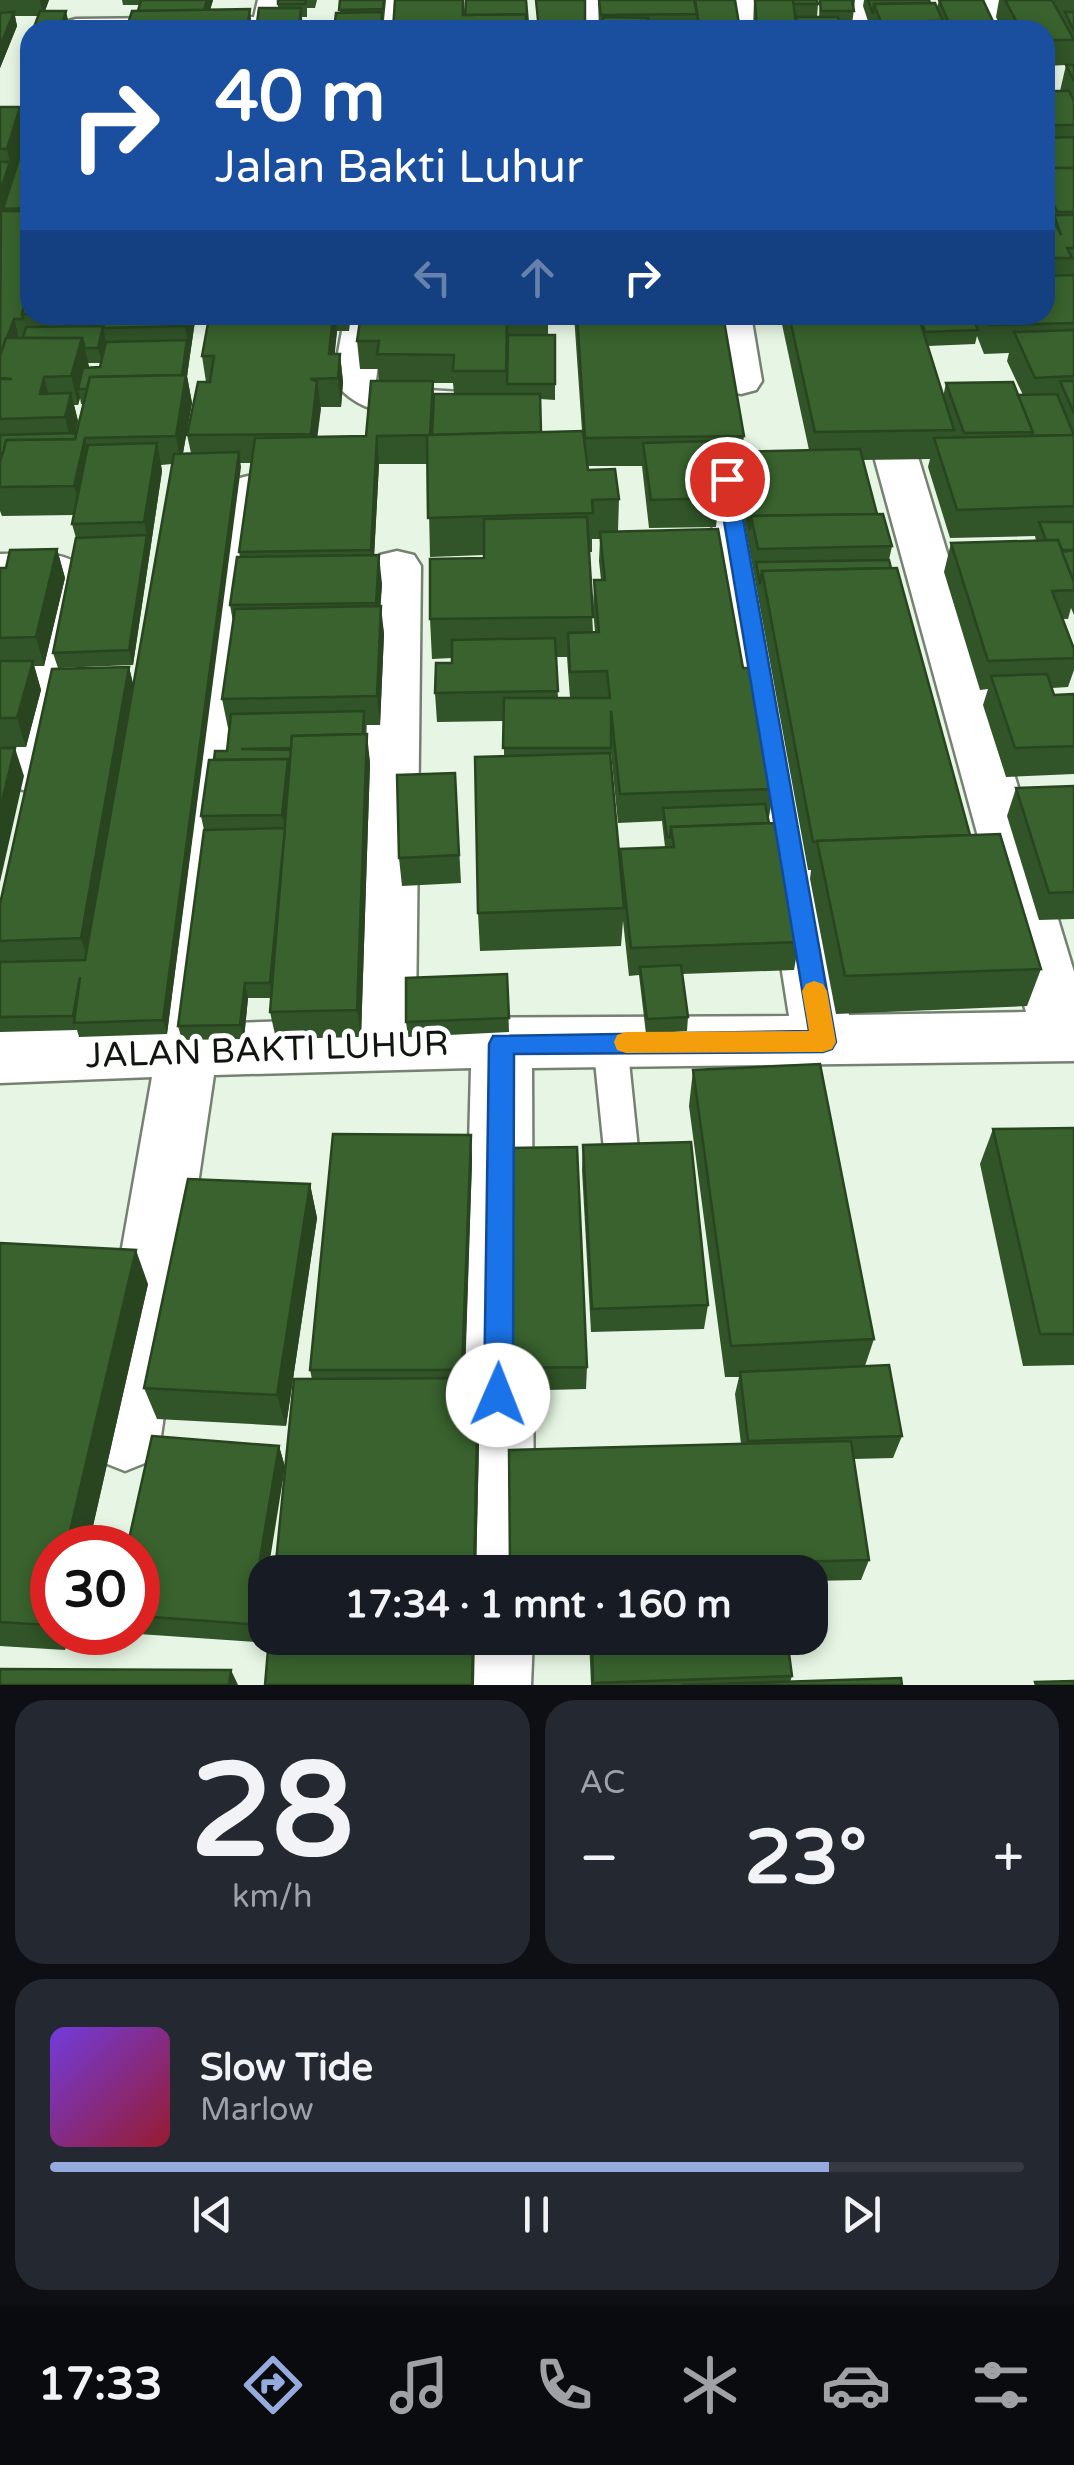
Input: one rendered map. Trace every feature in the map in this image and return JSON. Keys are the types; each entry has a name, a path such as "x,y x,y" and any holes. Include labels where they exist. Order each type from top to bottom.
{"street":[{"path":"0,212 20,155"},
{"path":"364,325 354,380 365,395 482,402"},
{"path":"732,325 740,381"},
{"path":"897,460 1068,1036"},
{"path":"727,479 823,1042"},
{"path":"126,1436 177,1052 178,947 248,490"},
{"path":"386,1043 397,566"},
{"path":"0,569 55,569 69,579 20,826"},
{"name":"JALAN BAKTI LUHUR","path":"0,1056 386,1043 823,1042 1068,1036"},
{"path":"496,1555 502,1044"},
{"path":"492,1685 493,1655"}],"lane":[{"path":"610,1042 622,1159"}],"building":[{"path":"141,0 207,0 204,10 138,11"},
{"path":"278,0 306,0 305,4 278,4"},
{"path":"340,0 384,0 383,9 339,10"},
{"path":"395,0 463,0 463,15 526,14 526,20 394,20"},
{"path":"466,0 526,0 528,20 526,14 465,15"},
{"path":"536,0 585,0 585,20 538,20"},
{"path":"599,0 694,0 697,14 601,15"},
{"path":"695,0 735,0 738,20 698,20"},
{"path":"755,0 793,0 796,20 756,20"},
{"path":"793,0 817,0 818,4 794,4"},
{"path":"820,0 852,0 854,11 821,11"},
{"path":"868,0 930,3 874,4 873,14"},
{"path":"939,0 983,0 992,20 948,20"},
{"path":"1005,0 1052,0 1074,40 1055,40 1055,20 1016,20"},
{"path":"935,3 943,20 880,20 874,4"},
{"path":"259,8 301,8 300,20 257,20"},
{"path":"250,9 248,20 129,20 132,11"},
{"path":"40,11 66,11 63,20 37,20"},
{"path":"14,12 0,46 0,13"},
{"path":"382,12 382,20 335,20 336,13"},
{"path":"1065,12 1074,12 1074,31"},
{"path":"603,17 648,18 648,20"},
{"path":"796,17 839,20 796,20"},
{"path":"1066,65 1074,65 1074,81"},
{"path":"1055,91 1069,91 1074,101 1074,125 1055,125"},
{"path":"0,107 20,107 7,149 0,149"},
{"path":"1074,137 1074,168 1055,168 1055,138"},
{"path":"20,156 20,208 3,209"},
{"path":"0,162 10,162 0,192"},
{"path":"1055,168 1074,168 1074,212 1057,212"},
{"path":"1,211 20,211 20,319 14,319 0,356"},
{"path":"1055,215 1074,215 1074,248 1067,248 1072,258 1055,258 1055,223 1061,235"},
{"path":"1074,275 1074,323 1055,323 1055,276"},
{"path":"104,325 185,325 185,326 103,328"},
{"path":"208,325 332,325 329,354 340,354 338,378 310,379 317,381 311,434 187,435 198,382 210,382 214,356 202,356"},
{"path":"359,325 507,325 506,371 453,371 454,355 377,354 379,341 357,341"},
{"path":"578,325 725,325 744,436 585,438"},
{"path":"791,325 921,325 954,430 815,432"},
{"path":"923,325 976,325 978,330 925,332"},
{"path":"103,326 98,348 85,348 82,338 23,338 26,327"},
{"path":"1074,330 1074,376 1035,378 1014,332"},
{"path":"508,335 555,335 555,384 507,384"},
{"path":"6,338 82,338 71,376 44,377 40,394 71,393 65,417 0,419 0,379 12,379 0,378 0,356"},
{"path":"187,340 182,375 90,377 87,389 78,389 83,368 100,367 106,342"},
{"path":"186,375 176,436 85,438 74,486 0,487 0,462 6,440 75,439 90,377"},
{"path":"371,381 433,381 430,435 377,436 371,550 239,552 255,438 366,436"},
{"path":"1060,381 1074,381 1074,413"},
{"path":"1013,382 1033,432 964,433 946,383"},
{"path":"434,394 540,394 541,432 432,435"},
{"path":"1057,394 1074,435 1032,436 1018,395"},
{"path":"583,431 588,470 615,469 619,499 592,500 593,513 428,518 427,435"},
{"path":"76,433 75,439 6,440 0,453 0,435"},
{"path":"1074,435 1074,506 957,510 934,438"},
{"path":"709,441 719,498 651,500 643,443"},
{"path":"157,443 144,522 72,524 88,445"},
{"path":"860,449 877,514 751,516 750,530 736,452"},
{"path":"239,452 163,1020 74,1023 80,977 73,1016 0,1017 0,962 85,960 174,454"},
{"path":"883,514 892,546 758,549 751,516"},
{"path":"587,517 593,617 430,619 430,559 484,558 484,519"},
{"path":"1039,522 1074,522 1074,550 1062,550 1058,540 1046,540"},
{"path":"718,529 743,668 752,668 774,789 620,794 611,711 611,748 503,748 504,698 610,698 607,671 570,672 568,633 599,632 594,580 605,580 600,532"},
{"path":"147,535 129,650 53,653 76,538"},
{"path":"1058,540 1074,590 1052,591 1074,658 988,661 951,543"},
{"path":"57,549 36,637 0,638 0,568 6,568 10,550"},
{"path":"1074,550 1074,582 1062,552"},
{"path":"379,555 376,603 230,605 237,557"},
{"path":"889,560 891,568 762,571 760,584 756,562"},
{"path":"897,568 970,835 813,842 762,571"},
{"path":"381,606 377,696 222,699 235,609"},
{"path":"555,638 558,691 435,693 436,663 452,663 452,640"},
{"path":"0,661 33,661 17,718 0,718"},
{"path":"129,667 81,938 0,941 0,904 52,669"},
{"path":"1047,674 1054,695 1074,694 1074,746 1015,748 991,676"},
{"path":"364,711 363,734 292,736 291,748 241,749 291,750 290,769 288,759 214,760 215,751 227,751 231,714"},
{"path":"367,734 357,1010 270,1012 292,736"},
{"path":"0,748 15,748 0,809"},
{"path":"610,753 624,908 478,913 475,757"},
{"path":"288,759 282,815 201,816 209,760"},
{"path":"455,773 459,855 399,858 397,775"},
{"path":"1074,786 1074,892 1049,893 1016,788"},
{"path":"765,804 769,823 671,827 667,837 663,808"},
{"path":"776,823 799,942 631,948 620,849 674,847 671,827"},
{"path":"285,828 270,983 245,983 240,1025 178,1026 204,830"},
{"path":"1000,834 1041,969 845,976 817,841"},
{"path":"681,965 688,1017 647,1019 640,967"},
{"path":"507,974 509,1018 406,1022 406,978"},
{"path":"820,1064 874,1339 731,1346 693,1070"},
{"path":"1074,1128 1074,1334 1040,1334 993,1129"},
{"path":"333,1134 471,1135 462,1370 310,1370"},
{"path":"691,1142 708,1305 592,1309 583,1145"},
{"path":"577,1147 587,1367 510,1368 506,1148"},
{"path":"188,1179 310,1184 277,1395 144,1388"},
{"path":"0,1243 136,1250 71,1525 30,1525 30,1624 0,1622"},
{"path":"889,1365 902,1436 748,1441 740,1372"},
{"path":"478,1378 474,1555 277,1555 294,1379"},
{"path":"152,1436 279,1446 261,1555 248,1555 248,1624 160,1618 160,1525 132,1525"},
{"path":"851,1441 869,1560 828,1561 828,1555 510,1555 509,1450"},
{"path":"268,1655 473,1655 472,1685 265,1685"},
{"path":"592,1655 789,1655 792,1676 593,1683"},
{"path":"0,1669 231,1670 229,1685 0,1685"},
{"path":"901,1678 902,1685 682,1685"},
{"path":"1074,1681 1074,1685 1035,1682"}],"slow traffic":[{"path":"626,1042 823,1042 814,991"}],"route":[{"path":"498,1395 502,1044 823,1042 727,479"}]}
